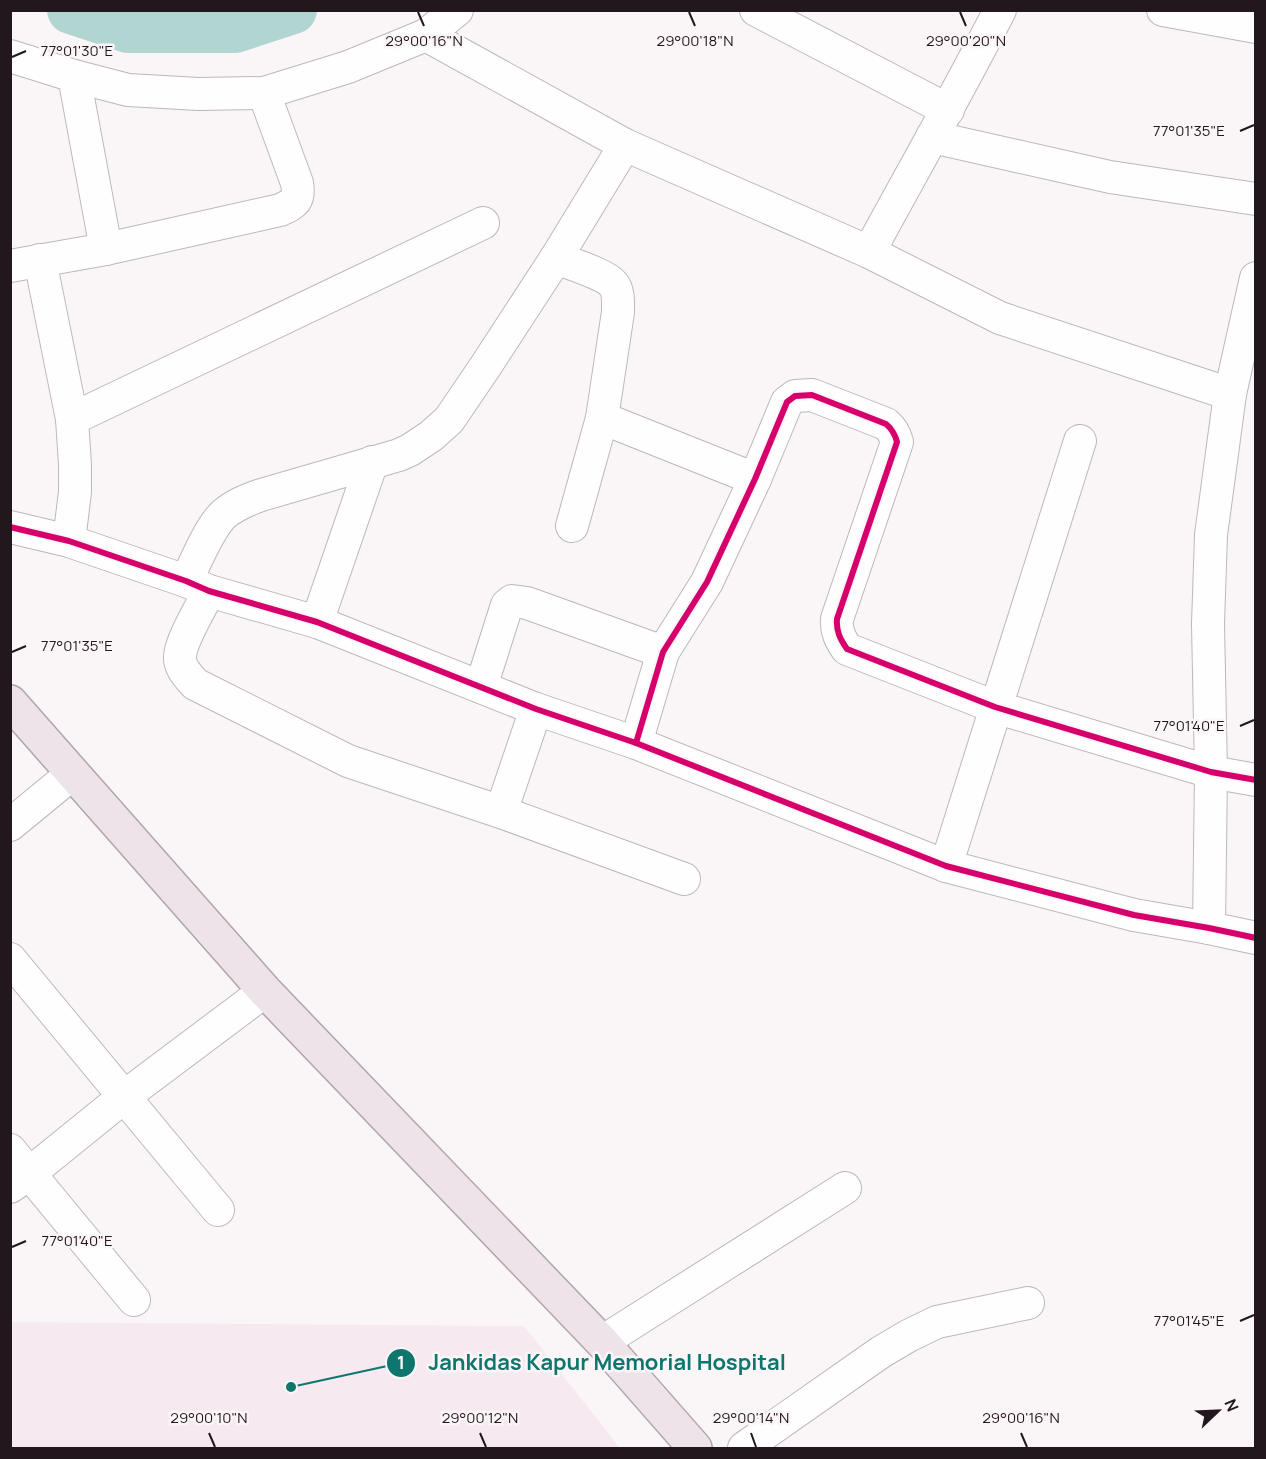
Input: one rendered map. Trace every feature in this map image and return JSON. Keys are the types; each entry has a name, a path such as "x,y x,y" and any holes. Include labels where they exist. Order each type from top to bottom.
{"main road":[{"path":"10,702 265,991 602,1342 695,1449"}],"street":[{"path":"10,56 128,90 198,94 264,93 348,68 426,35 457,10"},
{"path":"756,10 948,110"},
{"path":"869,252 948,110 1000,10"},
{"path":"1163,10 1256,27"},
{"path":"426,35 625,145 869,252 1000,318 1240,377"},
{"path":"74,76 106,249"},
{"path":"69,541 75,492 72,419 25,263 106,249 280,210 294,203 299,194 297,183 264,93"},
{"path":"932,137 1110,177 1256,199"},
{"path":"625,145 556,258 449,420 410,450 241,502 224,514 215,524 180,657 184,672 195,684 348,761 501,812 684,879"},
{"path":"72,419 483,223"},
{"path":"556,258 614,284 618,297 618,312 602,418 572,526"},
{"path":"1209,928 1208,624 1211,535 1256,278"},
{"path":"636,743 663,652 707,582 755,479 787,402 795,396 812,394 886,424 891,427 897,441 837,619 838,634 847,649 995,707 1210,772 1256,780"},
{"path":"602,418 755,479"},
{"path":"946,866 1080,441"},
{"path":"317,622 372,462"},
{"path":"10,526 69,541 198,586 317,622 536,709 636,743 946,866 1134,915 1256,938"},
{"path":"481,687 507,605 513,601 527,603 663,652"},
{"path":"501,812 536,709"},
{"path":"10,825 72,774"},
{"path":"10,959 218,1210"},
{"path":"134,1300 17,1170 124,1096 265,991"},
{"path":"602,1342 845,1188"},
{"path":"744,1449 881,1352 908,1336 937,1322 1028,1303"}],"shaded area":[{"path":"11,1322 524,1326 620,1448 11,1448"}],"waterway":[{"path":"71,10 128,29 235,29 293,10"}],"cycle path":[{"path":"636,743 663,652 707,582 755,479 787,402 795,396 812,395 886,424 893,432 897,442 837,619 839,635 847,649 995,707 1211,772 1256,780"},
{"path":"10,527 69,541 209,591 317,622 536,709 636,743 946,866 1134,915 1256,938"}],"place":[{"name":"Jankidas Kapur Memorial Hospital","path":"291,1387"}]}
